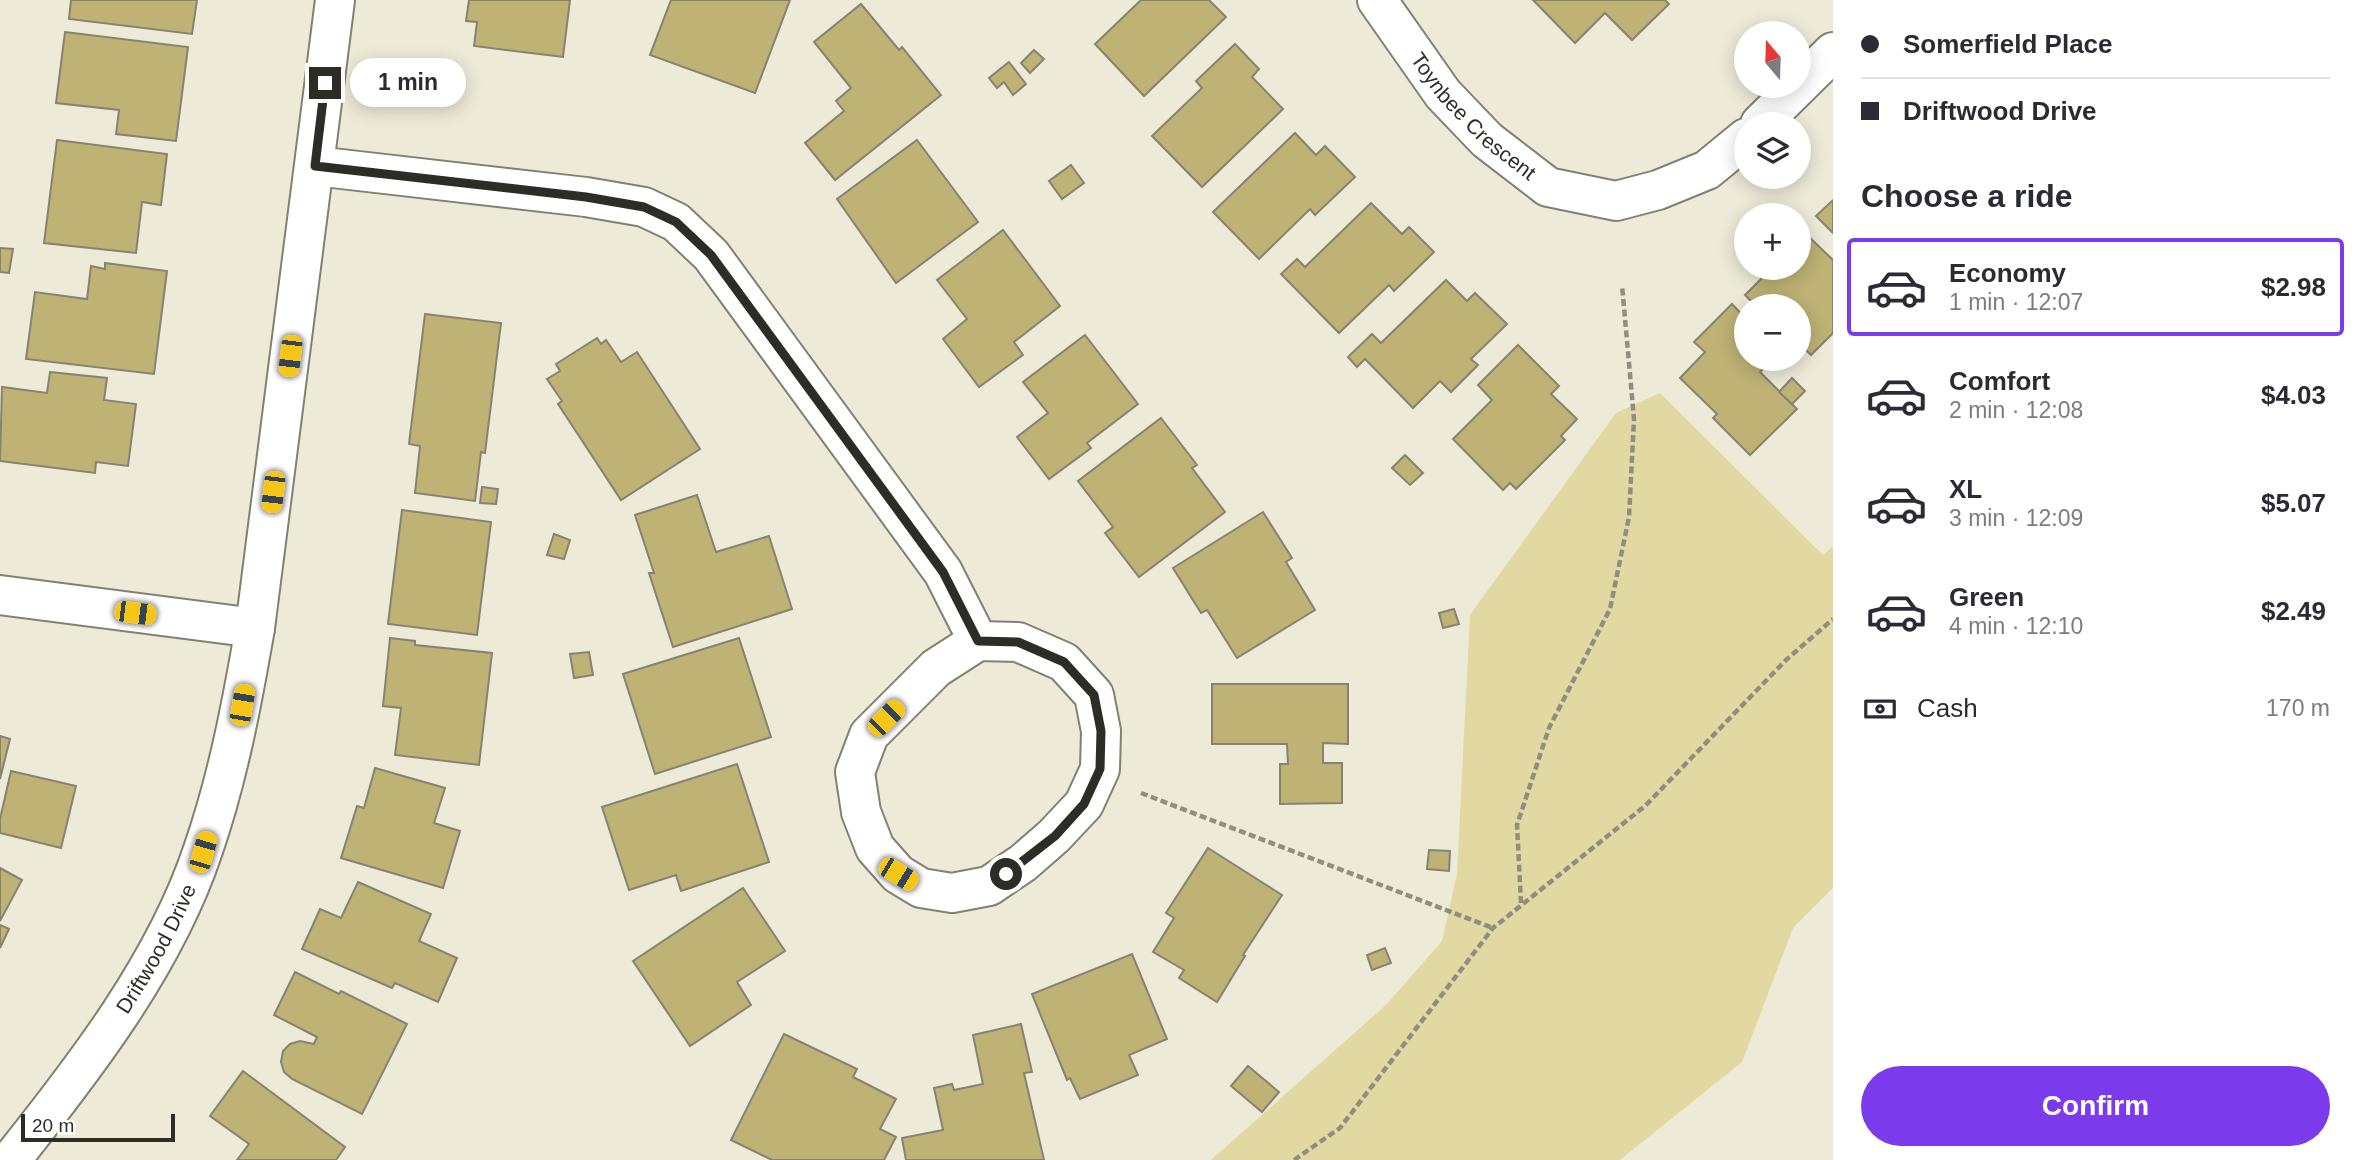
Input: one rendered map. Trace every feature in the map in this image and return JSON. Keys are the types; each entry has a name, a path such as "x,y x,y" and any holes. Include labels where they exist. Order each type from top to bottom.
{"street":[{"name":"Driftwood Drive","path":"11,1160 131,998 175,918 203,852 237,731 255,628 335,0"},
{"name":"Toynbee Crescent","path":"1377,0 1443,94 1487,141 1548,187 1616,201 1658,191 1707,170 1734,148"},
{"path":"1772,112 1833,52"},
{"path":"315,166 586,197 644,207 676,222 711,255 935,561 978,641"},
{"path":"0,595 255,628"},
{"path":"978,641 1018,642 1064,662 1094,695 1101,731 1100,769 1084,804 1055,836 989,886 952,893 921,888 898,874 875,848 860,812 855,772 869,735 936,668 978,641"}],"path":[{"path":"1521,904 1517,825 1549,728 1609,609 1629,517 1634,419 1622,285"},
{"path":"1294,1160 1340,1128 1493,928 1645,806 1786,660 1833,619"},
{"path":"1137,791 1493,928"}],"shaded area":[{"path":"1660,393 1823,555 1833,546 1833,888 1793,928 1742,1062 1620,1160 1211,1160 1387,1004 1442,941 1457,874 1470,615 1616,413"}],"building":[{"path":"71,0 197,0 192,34 69,19"},
{"path":"469,0 570,0 563,57 474,46 477,22 466,21"},
{"path":"671,0 790,0 755,93 650,55"},
{"path":"1141,0 1209,0 1226,17 1144,96 1095,44"},
{"path":"1533,0 1665,0 1669,4 1632,40 1605,13 1575,43"},
{"path":"861,4 899,50 902,47 941,95 835,180 805,143 844,111 836,101 851,88 814,42"},
{"path":"65,32 188,47 176,141 116,134 119,110 56,103"},
{"path":"1235,44 1259,69 1252,77 1283,109 1202,187 1152,136 1202,88 1196,81"},
{"path":"1034,50 1044,59 1030,73 1021,63"},
{"path":"1009,62 1026,84 1013,95 1004,82 997,88 989,78"},
{"path":"1295,133 1316,155 1325,146 1355,177 1315,215 1310,209 1259,259 1213,212"},
{"path":"57,140 167,154 161,205 142,202 136,253 44,243"},
{"path":"917,140 978,222 896,283 837,199"},
{"path":"1071,165 1084,183 1062,199 1049,181"},
{"path":"1833,200 1833,233 1816,216"},
{"path":"1371,203 1402,234 1409,227 1434,252 1394,291 1389,285 1339,333 1281,274 1297,259 1305,267"},
{"path":"1003,230 1060,306 1014,342 1023,355 979,387 943,339 967,319 937,280"},
{"path":"1811,239 1833,260 1833,333 1811,355 1811,294 1746,294 1760,280 1811,280"},
{"path":"0,248 13,249 9,273 0,272"},
{"path":"105,263 167,271 154,374 26,359 35,292 87,299 91,266 105,269"},
{"path":"1446,280 1467,301 1475,293 1507,324 1471,359 1478,365 1451,392 1440,381 1413,408 1365,359 1357,367 1348,357 1372,334 1381,343"},
{"path":"1732,304 1734,371 1761,371 1797,409 1750,455 1713,418 1717,414 1680,378 1705,352 1694,342"},
{"path":"425,314 501,323 485,453 481,452 475,501 415,493 420,446 409,444"},
{"path":"1085,335 1138,404 1087,443 1091,448 1049,479 1017,437 1048,413 1023,382"},
{"path":"597,338 601,344 606,340 621,362 637,352 700,449 621,500 558,404 562,401 547,379 560,371 556,364"},
{"path":"1518,345 1559,386 1551,394 1577,419 1561,436 1565,440 1516,489 1510,483 1503,490 1453,439 1492,400 1478,385"},
{"path":"50,372 107,378 104,400 136,404 128,466 96,462 95,473 0,461 2,387 47,393"},
{"path":"1792,378 1805,391 1792,404 1779,392"},
{"path":"1161,418 1197,465 1192,468 1225,512 1139,577 1105,533 1113,527 1078,481"},
{"path":"1405,455 1423,473 1410,485 1392,468"},
{"path":"482,487 498,489 496,504 480,503"},
{"path":"697,495 716,552 769,536 792,609 673,647 649,573 654,573 635,515"},
{"path":"402,510 491,522 477,635 388,624"},
{"path":"1263,512 1292,558 1286,562 1315,610 1237,658 1207,610 1201,613 1173,568"},
{"path":"554,534 570,540 564,559 547,555"},
{"path":"1454,609 1459,624 1443,628 1439,613"},
{"path":"390,638 415,641 415,645 492,653 479,765 395,755 401,708 383,706"},
{"path":"739,638 771,737 655,774 623,674"},
{"path":"589,652 593,675 574,678 570,654"},
{"path":"1212,684 1348,684 1348,744 1323,743 1323,763 1342,763 1342,803 1280,804 1280,764 1288,764 1287,744 1212,744"},
{"path":"0,736 10,739 0,779"},
{"path":"737,764 769,862 681,891 676,875 629,890 602,807"},
{"path":"375,768 445,788 434,823 460,831 443,888 341,858 357,806 364,808"},
{"path":"11,771 76,786 61,848 0,833 0,819"},
{"path":"1208,848 1282,895 1243,955 1245,956 1217,1002 1179,978 1184,970 1153,952 1174,918 1166,913"},
{"path":"1429,850 1450,851 1449,871 1427,869"},
{"path":"0,868 22,880 0,921"},
{"path":"358,882 431,914 419,941 457,958 438,1002 395,983 392,988 302,949 320,909 341,918"},
{"path":"743,888 785,951 737,982 751,1005 690,1046 633,961"},
{"path":"0,925 9,929 0,948"},
{"path":"1385,948 1391,963 1372,970 1367,955"},
{"path":"1132,954 1167,1039 1129,1055 1138,1075 1080,1099 1070,1078 1067,1080 1032,994"},
{"path":"295,972 339,994 341,991 407,1024 362,1114 292,1079 284,1072 281,1062 283,1051 290,1044 300,1041 314,1044 317,1037 274,1015"},
{"path":"1021,1024 1032,1072 1024,1073 1044,1160 906,1160 902,1138 943,1130 934,1088 952,1084 954,1090 983,1084 973,1035"},
{"path":"784,1034 857,1069 853,1077 896,1099 880,1129 896,1137 884,1160 772,1160 731,1140"},
{"path":"1248,1066 1279,1092 1262,1112 1231,1086"},
{"path":"243,1071 345,1147 336,1160 237,1160 249,1144 210,1116"}],"route":[{"path":"325,83 315,166 586,197 644,207 676,222 711,255 943,572 978,641 1018,642 1064,662 1094,695 1101,731 1100,769 1084,804 1055,836 1006,874"}]}
